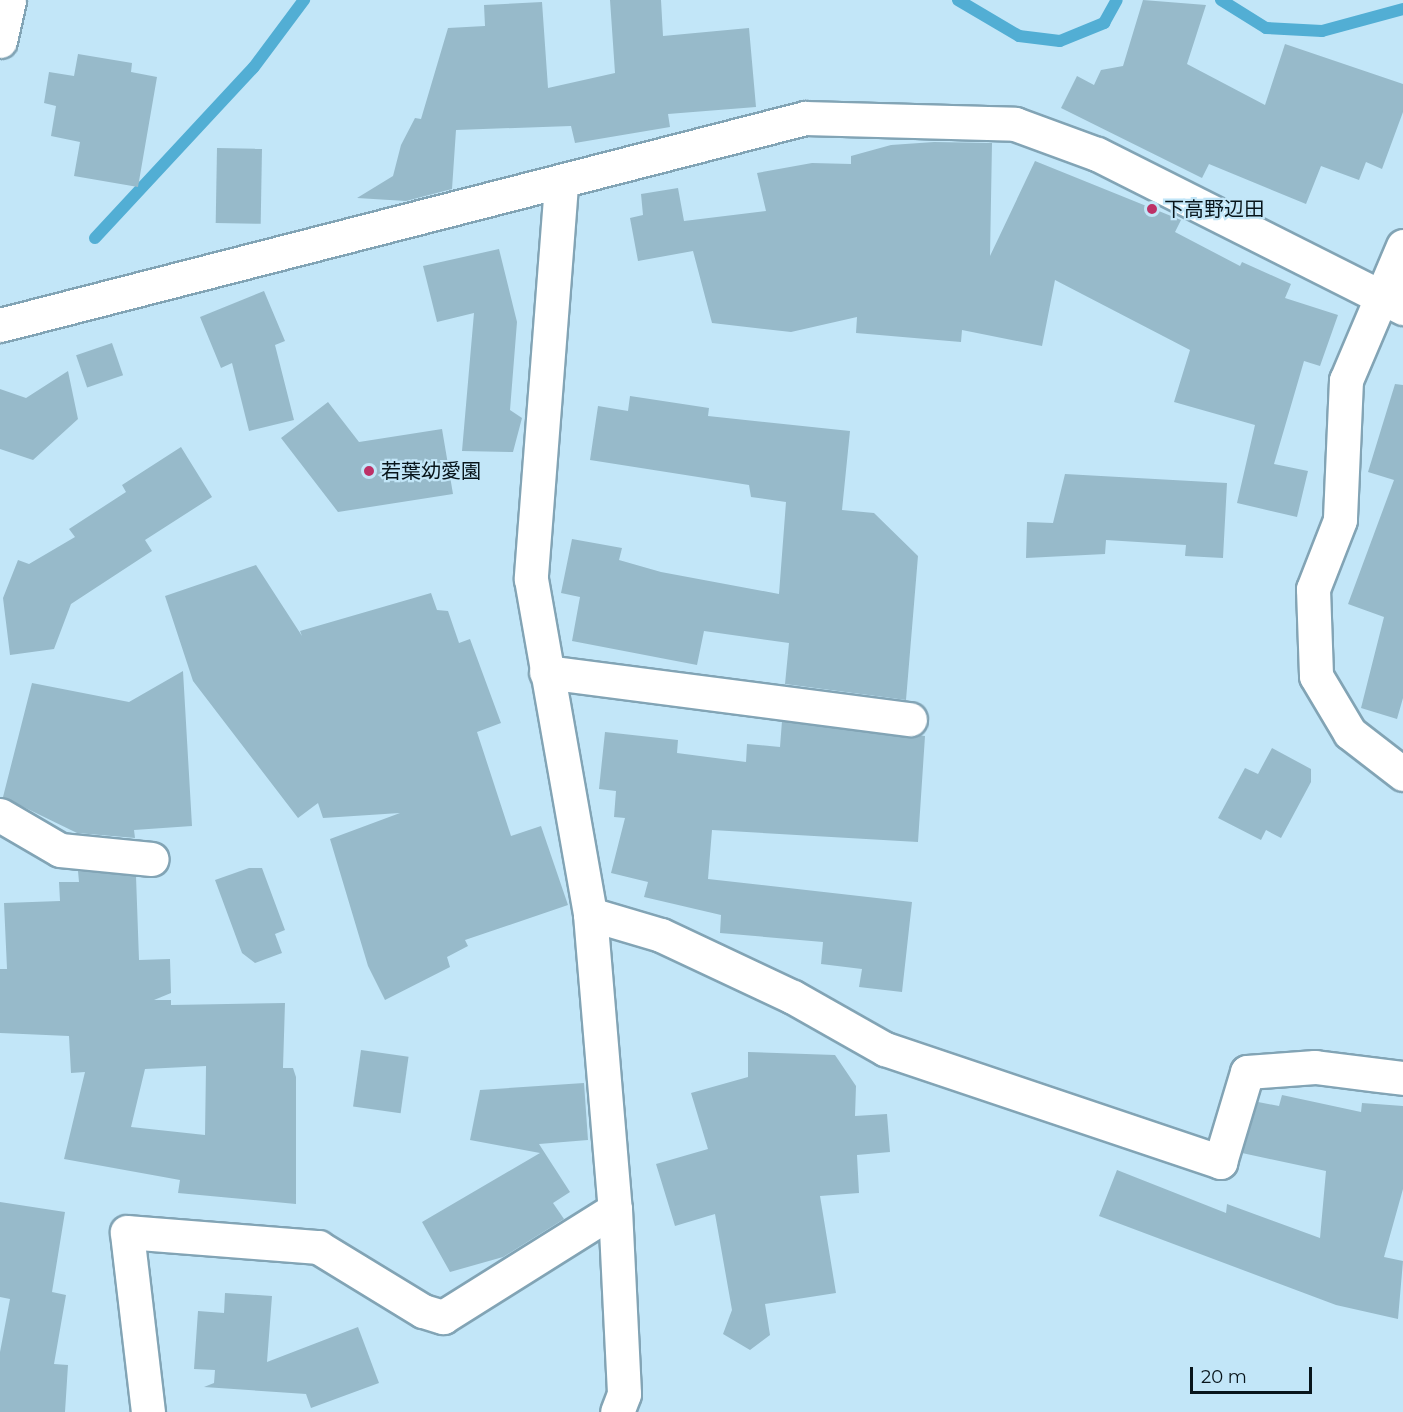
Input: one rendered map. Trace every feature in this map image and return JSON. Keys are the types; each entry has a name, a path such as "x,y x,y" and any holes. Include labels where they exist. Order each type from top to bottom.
{"street":[{"path":"0,41 9,0"},
{"path":"0,326 561,185 805,118 1016,124 1097,154 1391,304"},
{"path":"561,185 531,579 590,914 615,1209 624,1394 617,1412"},
{"path":"1403,246 1391,304 1346,380 1340,520 1313,589 1316,676 1350,733 1403,774"},
{"path":"546,672 909,719"},
{"path":"0,815 60,850 152,859"},
{"path":"590,914 661,935 793,997 885,1049 1220,1162 1247,1072 1315,1067 1403,1078"},
{"path":"148,1412 127,1232 318,1247 423,1311 443,1317 615,1209"}],"building":[{"path":"610,0 661,0 663,36 749,28 756,107 668,114 670,127 575,143 571,126 456,130 452,189 406,201 357,198 393,176 401,145 415,118 421,119 448,28 485,26 484,5 542,2 548,88 615,73"},
{"path":"1143,0 1206,5 1187,64 1265,105 1285,44 1403,84 1403,112 1382,169 1366,162 1359,180 1321,166 1306,204 1209,164 1202,178 1061,108 1077,76 1094,85 1101,70 1123,66"},
{"path":"78,54 132,63 131,72 157,77 138,187 74,176 80,142 51,136 56,106 44,103 49,72 74,76"},
{"path":"934,142 992,143 990,256 1035,161 1181,220 1175,232 1240,266 1242,262 1291,284 1285,298 1338,315 1320,366 1304,361 1274,464 1308,471 1297,517 1237,503 1255,425 1174,402 1190,350 1055,280 1042,346 962,330 961,342 856,333 857,317 791,332 712,323 693,251 638,261 630,218 643,215 641,194 678,188 684,221 766,211 757,173 812,163 851,164 851,156 891,145"},
{"path":"217,148 262,149 261,224 216,223"},
{"path":"499,249 517,322 510,410 522,418 513,452 462,451 474,313 437,322 423,266"},
{"path":"264,291 285,341 275,345 294,420 249,431 232,363 221,368 200,317"},
{"path":"112,343 123,375 87,388 76,355"},
{"path":"68,371 78,419 33,460 0,449 0,389 26,398"},
{"path":"1395,384 1403,385 1403,698 1397,719 1361,708 1384,617 1348,604 1394,480 1368,472"},
{"path":"630,396 709,408 708,416 850,431 842,510 874,513 918,556 906,700 785,684 789,643 704,631 697,665 572,641 580,597 561,593 572,539 622,548 619,560 661,572 779,594 786,502 751,497 749,485 590,460 598,406 628,411"},
{"path":"328,402 359,442 442,429 453,494 338,512 281,438"},
{"path":"181,447 212,497 145,540 152,551 71,604 54,649 10,655 3,598 18,560 29,564 75,537 69,529 126,492 122,485"},
{"path":"1065,474 1227,483 1223,558 1185,556 1186,545 1106,540 1105,554 1026,558 1027,522 1053,523"},
{"path":"256,565 302,636 300,631 431,593 437,610 448,611 459,643 470,639 501,723 477,732 511,836 541,826 568,905 465,940 468,946 447,957 450,967 385,1000 368,966 330,839 400,813 323,818 318,803 298,818 193,681 165,596"},
{"path":"183,671 192,826 134,830 135,838 77,833 3,797 32,683 129,702"},
{"path":"782,721 925,736 918,842 712,830 708,879 912,902 902,992 859,987 862,969 821,964 823,942 720,933 721,915 644,897 648,882 611,873 625,818 614,817 616,791 599,789 605,732 678,740 677,753 746,762 747,744 780,747"},
{"path":"1272,748 1311,769 1311,782 1281,838 1266,830 1261,840 1218,818 1245,768 1258,774"},
{"path":"249,868 262,868 285,930 275,934 282,953 255,963 242,953 215,880"},
{"path":"78,871 136,876 139,960 170,959 171,993 154,1000 171,1000 171,1005 285,1003 283,1068 293,1068 296,1077 296,1204 178,1193 180,1180 64,1159 85,1072 71,1073 69,1036 0,1033 0,969 7,969 4,903 60,901 59,882 79,882","holes":["206,1066 205,1135 131,1127 145,1069"]},
{"path":"361,1050 409,1057 401,1113 353,1106"},
{"path":"748,1052 835,1055 856,1086 855,1116 887,1114 890,1152 857,1155 859,1193 820,1196 836,1293 765,1304 770,1335 750,1350 723,1334 732,1310 715,1214 675,1226 656,1164 708,1149 691,1093 748,1077"},
{"path":"584,1083 588,1140 539,1144 570,1192 553,1203 564,1219 503,1257 450,1272 422,1222 540,1153 470,1140 480,1090"},
{"path":"1282,1095 1361,1112 1362,1103 1403,1106 1403,1189 1384,1257 1403,1261 1398,1319 1336,1305 1099,1216 1117,1170 1226,1213 1227,1204 1320,1238 1326,1171 1242,1153 1258,1102 1279,1106"},
{"path":"0,1202 65,1212 52,1292 66,1295 54,1364 68,1365 65,1412 0,1412 0,1352 10,1299 0,1297"},
{"path":"225,1293 272,1296 267,1362 358,1327 379,1383 311,1408 306,1394 204,1387 214,1383 215,1370 194,1369 198,1311 224,1313"}],"waterway":[{"path":"95,238 254,67 304,0"},
{"path":"958,0 1019,36 1060,41 1104,23 1117,0"},
{"path":"1221,0 1266,28 1322,31 1403,9"}],"place":[{"name":"下高野辺田","path":"1152,209"},
{"name":"若葉幼愛園","path":"369,471"}]}
